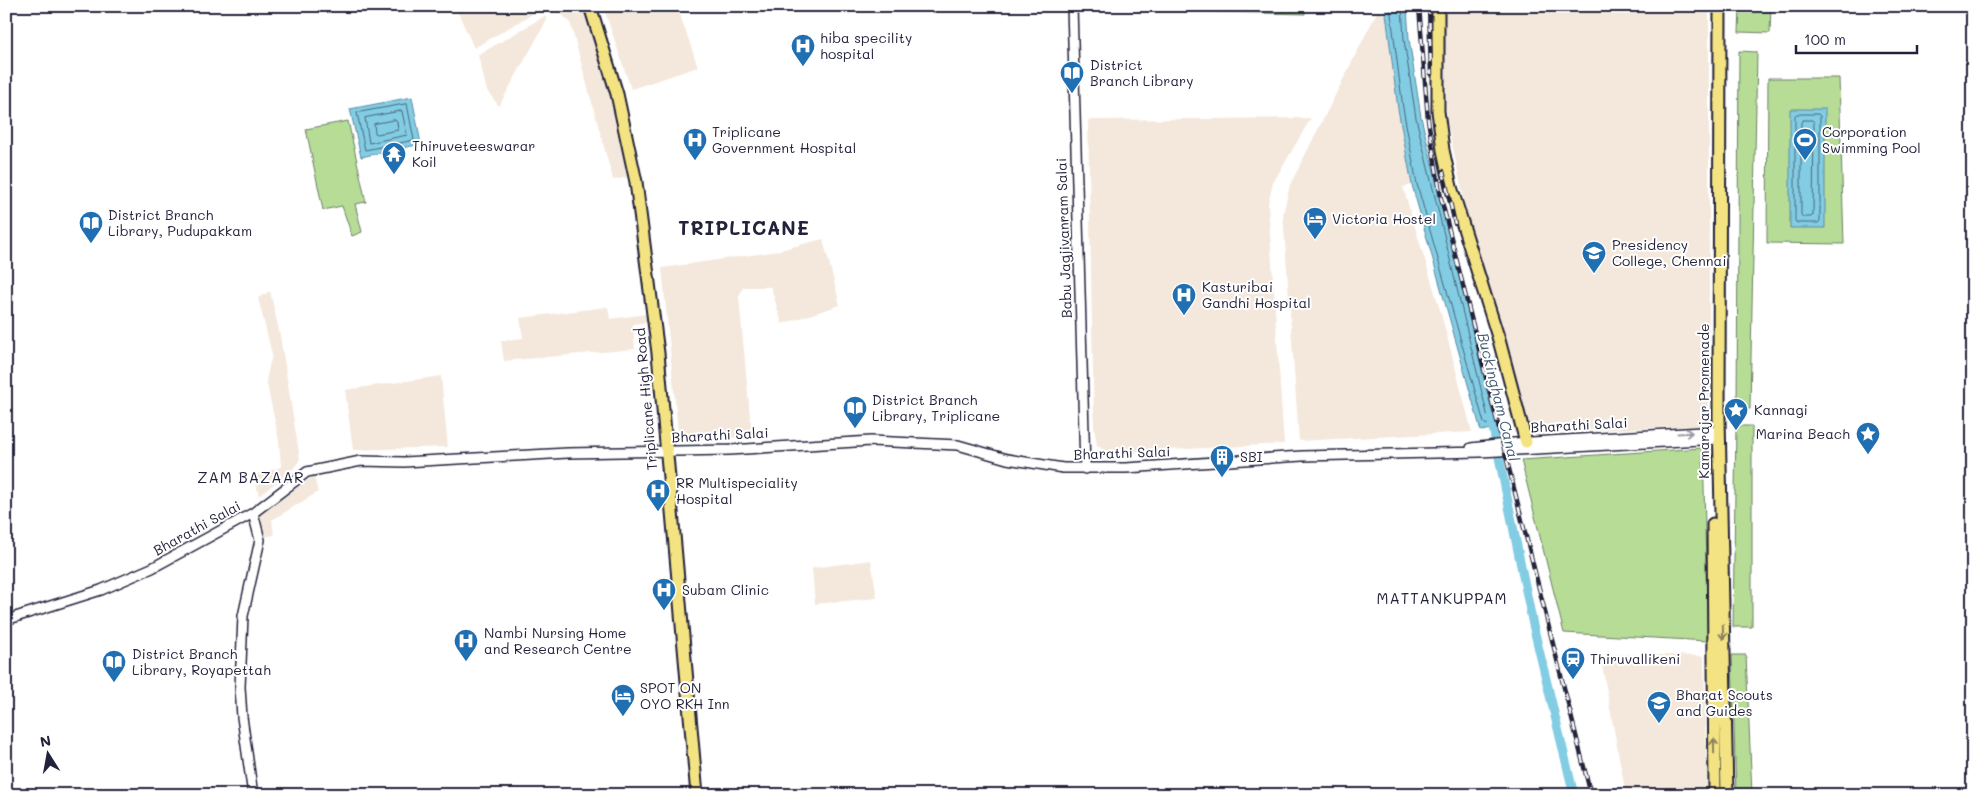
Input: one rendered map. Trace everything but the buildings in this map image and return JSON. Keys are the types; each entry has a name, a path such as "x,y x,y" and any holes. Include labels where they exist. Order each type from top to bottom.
{"main road":[{"name":"Triplicane High Road","path":"590,6 617,94 636,182 657,344 697,795"},
{"path":"1438,6 1438,111 1445,160 1451,187 1499,340 1526,442"},
{"name":"Kamarajar Promenade","path":"1712,6 1711,330 1727,795"},
{"name":"Kamarajar Promenade","path":"1715,795 1720,6"}],"street":[{"name":"Babu Jagjivanram Salai","path":"1072,6 1085,469"},
{"name":"Bharathi Salai","path":"1515,447 1526,442 1716,435"},
{"name":"Bharathi Salai","path":"6,620 101,590 152,568 253,513 307,472 361,461 404,462 568,453 738,450 788,445 880,442 958,445 1007,459 1063,468 1085,469 1302,456 1441,452 1716,435"},
{"path":"253,513 260,540 243,616 240,687 242,717 253,795"}],"shaded area":[{"path":"455,6 546,6 474,48"},
{"path":"568,6 588,6 634,176 613,180 570,22 560,13"},
{"path":"603,6 677,6 698,67 631,89"},
{"name":"Presidency College, Chennai","path":"1444,6 1709,6 1709,426 1514,433 1447,121"},
{"path":"1377,12 1385,12 1398,109 1412,185 1403,187 1441,313 1472,432 1299,441 1283,214 1290,185"},
{"path":"545,16 547,20 499,106 487,91 478,55"},
{"name":"Kasturibai Gandhi Hospital","path":"1311,118 1273,183 1268,204 1284,444 1108,453 1097,445 1094,428 1088,120"},
{"path":"823,239 840,305 782,324 771,287 743,287 739,297 752,437 683,439 678,432 662,268 772,252"},
{"path":"270,291 280,335 300,459 294,468 259,496 254,475 281,467 279,441 266,380 272,354 258,298"},
{"path":"608,307 610,319 646,314 647,322 633,324 635,349 504,361 501,341 523,338 520,318"},
{"path":"441,376 448,447 353,450 345,390"},
{"path":"314,476 318,492 272,520 274,535 264,537 260,514"},
{"path":"871,560 877,598 815,604 812,568"},
{"name":"Bharat Scouts and Guides","path":"1607,654 1704,656 1707,795 1626,795 1602,665"}],"green space":[{"path":"1214,6 1305,6 1305,14 1214,12"},
{"path":"1740,6 1771,6 1770,33 1739,32"},
{"path":"1739,51 1757,52 1750,409 1737,409"},
{"name":"Corporation Swimming Pool","path":"1768,78 1839,78 1844,244 1767,243"},
{"path":"348,121 366,202 355,204 362,232 352,236 342,206 323,210 306,129"},
{"path":"1736,426 1752,426 1752,627 1733,627"},
{"path":"1703,448 1708,641 1564,633 1521,460"},
{"path":"1732,655 1746,655 1752,795 1736,795"}],"water":[{"path":"1385,6 1407,6 1409,39 1421,117 1496,428 1481,431 1412,185 1398,109"},
{"path":"412,97 421,144 361,157 350,109"},
{"path":"1790,109 1825,109 1825,228 1790,228"}],"waterway":[{"name":"Buckingham Canal","path":"1491,418 1533,625 1574,795"}],"railway":[{"path":"1419,6 1428,120 1441,198 1591,795"},
{"path":"1429,6 1431,74"},
{"path":"1443,171 1455,224"}],"place":[{"name":"hiba specility hospital","path":"803,67"},
{"name":"District Branch Library","path":"1072,94"},
{"name":"Triplicane Government Hospital","path":"695,161"},
{"name":"Corporation Swimming Pool","path":"1805,161"},
{"name":"Thiruveteeswarar Koil","path":"394,175"},
{"name":"Victoria Hostel","path":"1315,240"},
{"name":"District Branch Library, Pudupakkam","path":"91,244"},
{"name":"Presidency College, Chennai","path":"1594,274"},
{"name":"Kasturibai Gandhi Hospital","path":"1184,316"},
{"name":"District Branch Library, Triplicane","path":"855,429"},
{"name":"Kannagi","path":"1736,431"},
{"name":"Marina Beach","path":"1868,455"},
{"name":"SBI","path":"1222,478"},
{"name":"RR Multispeciality Hospital","path":"658,512"},
{"name":"Subam Clinic","path":"664,611"},
{"name":"Nambi Nursing Home and Research Centre","path":"466,662"},
{"name":"Thiruvallikeni","path":"1573,680"},
{"name":"District Branch Library, Royapettah","path":"114,683"},
{"name":"SPOT ON OYO RKH Inn","path":"623,717"},
{"name":"Bharat Scouts and Guides","path":"1659,724"}],"district":[{"name":"TRIPLICANE","path":"744,228"},
{"name":"ZAM BAZAAR","path":"251,478"},
{"name":"MATTANKUPPAM","path":"1442,599"}]}
